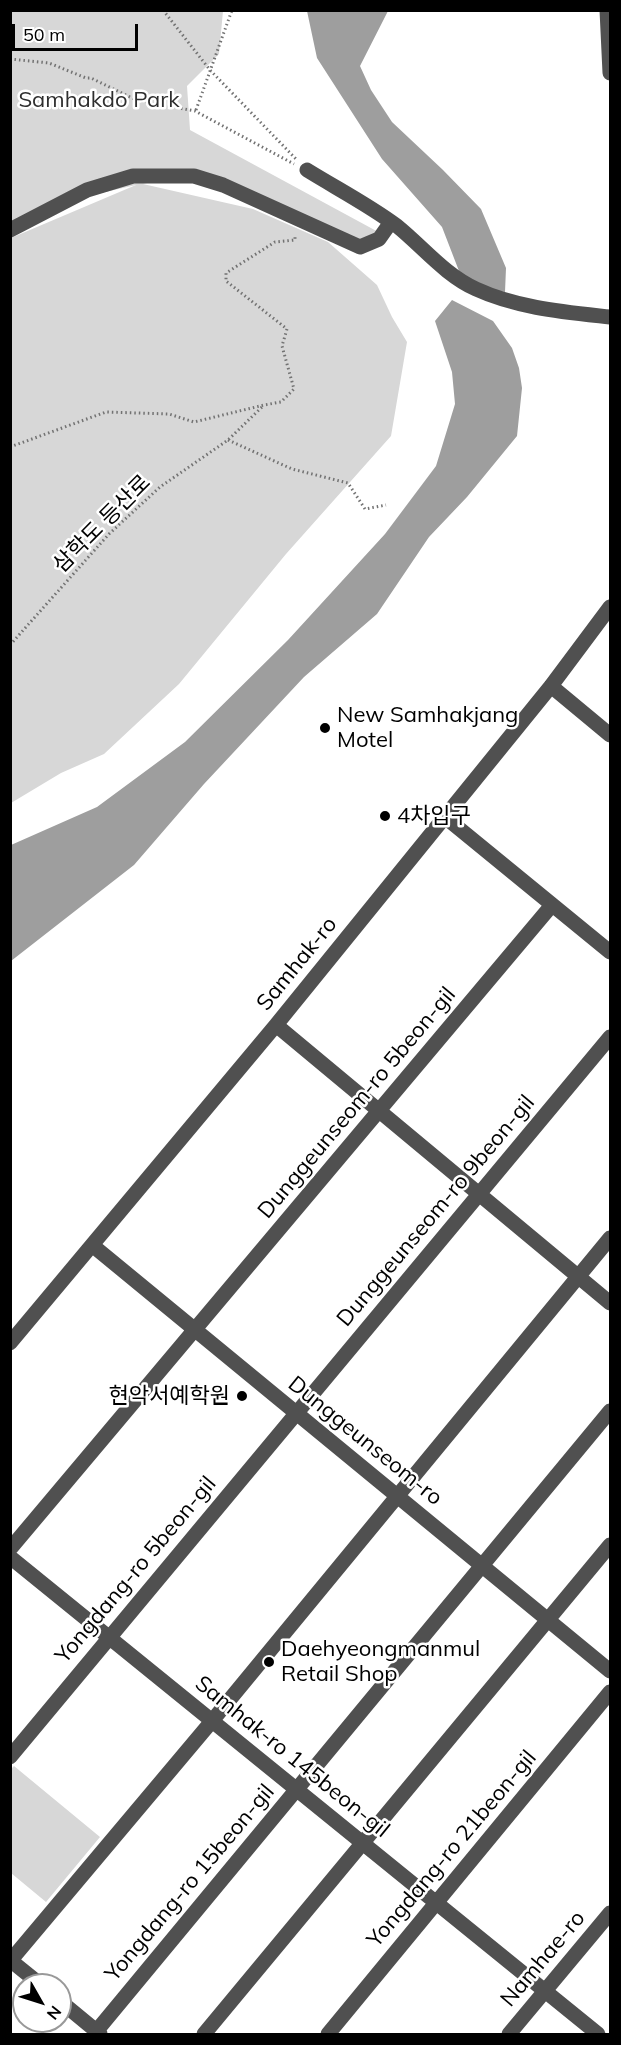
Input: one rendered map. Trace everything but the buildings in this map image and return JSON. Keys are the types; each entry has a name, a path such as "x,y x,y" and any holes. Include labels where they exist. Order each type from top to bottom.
{"street":[{"path":"607,10 610,73"},
{"path":"307,170 391,222 435,261 473,288 538,308 610,317"},
{"path":"10,230 87,190 133,176 194,176 223,185 360,247 379,239 391,222"},
{"name":"Samhak-ro","path":"10,1343 276,1025 551,686 610,607"},
{"path":"551,686 610,735"},
{"path":"445,817 552,905 608,946"},
{"name":"Dunggeunseom-ro 5beon-gil","path":"10,1550 552,905"},
{"path":"276,1025 610,1303"},
{"name":"Dunggeunseom-ro 9beon-gil","path":"297,1413 610,1037"},
{"path":"26,1973 11,1960 212,1721 610,1238"},
{"name":"Dunggeunseom-ro","path":"92,1245 610,1671"},
{"name":"Yongdang-ro 15beon-gil","path":"97,2033 610,1411"},
{"name":"Yongdang-ro 5beon-gil","path":"10,1757 297,1413"},
{"path":"204,2034 609,1549"},
{"name":"Samhak-ro 145beon-gil","path":"10,1557 598,2034"},
{"name":"Yongdang-ro 21beon-gil","path":"328,2034 610,1692"},
{"name":"Namhae-ro","path":"509,2034 610,1913"},
{"path":"72,2011 97,2033"}],"path":[{"path":"164,10 210,70 307,170"},
{"path":"195,111 232,10"},
{"path":"10,59 49,63 91,78 136,100 195,111 307,170"},
{"name":"삼학도 등산로","path":"10,447 106,412 169,414 194,422 282,402 294,389 282,346 287,328 226,281 226,273 275,242 294,240 298,218"},
{"name":"삼학도 등산로","path":"10,645 109,534 160,487 228,440 264,405"},
{"path":"228,440 292,469 348,483 365,509 386,505"}],"green space":[{"name":"Samhakdo Park","path":"11,11 223,11 219,54 187,86 190,130 382,234 373,249 204,184 155,181 143,184 253,209 328,242 377,285 407,342 391,436 286,554 179,684 104,754 61,773 11,803 11,238 136,185 92,195 11,233"},
{"path":"14,1766 100,1837 46,1902 11,1873 10,1770"}],"shaded area":[{"path":"307,11 388,11 360,66 371,90 392,122 481,209 506,268 505,292 480,288 459,271 442,227 382,159 317,58"},
{"path":"452,300 493,321 512,348 519,368 522,388 517,436 467,497 429,537 377,614 304,677 204,784 134,865 11,961 11,845 97,807 185,742 288,640 385,534 436,466 455,404 452,372 435,321"}],"place":[{"name":"New Samhakjang Motel","path":"325,728"},
{"name":"4차입구","path":"385,816"},
{"name":"현악서예학원","path":"242,1396"},
{"name":"Daehyeongmanmul Retail Shop","path":"269,1662"}]}
